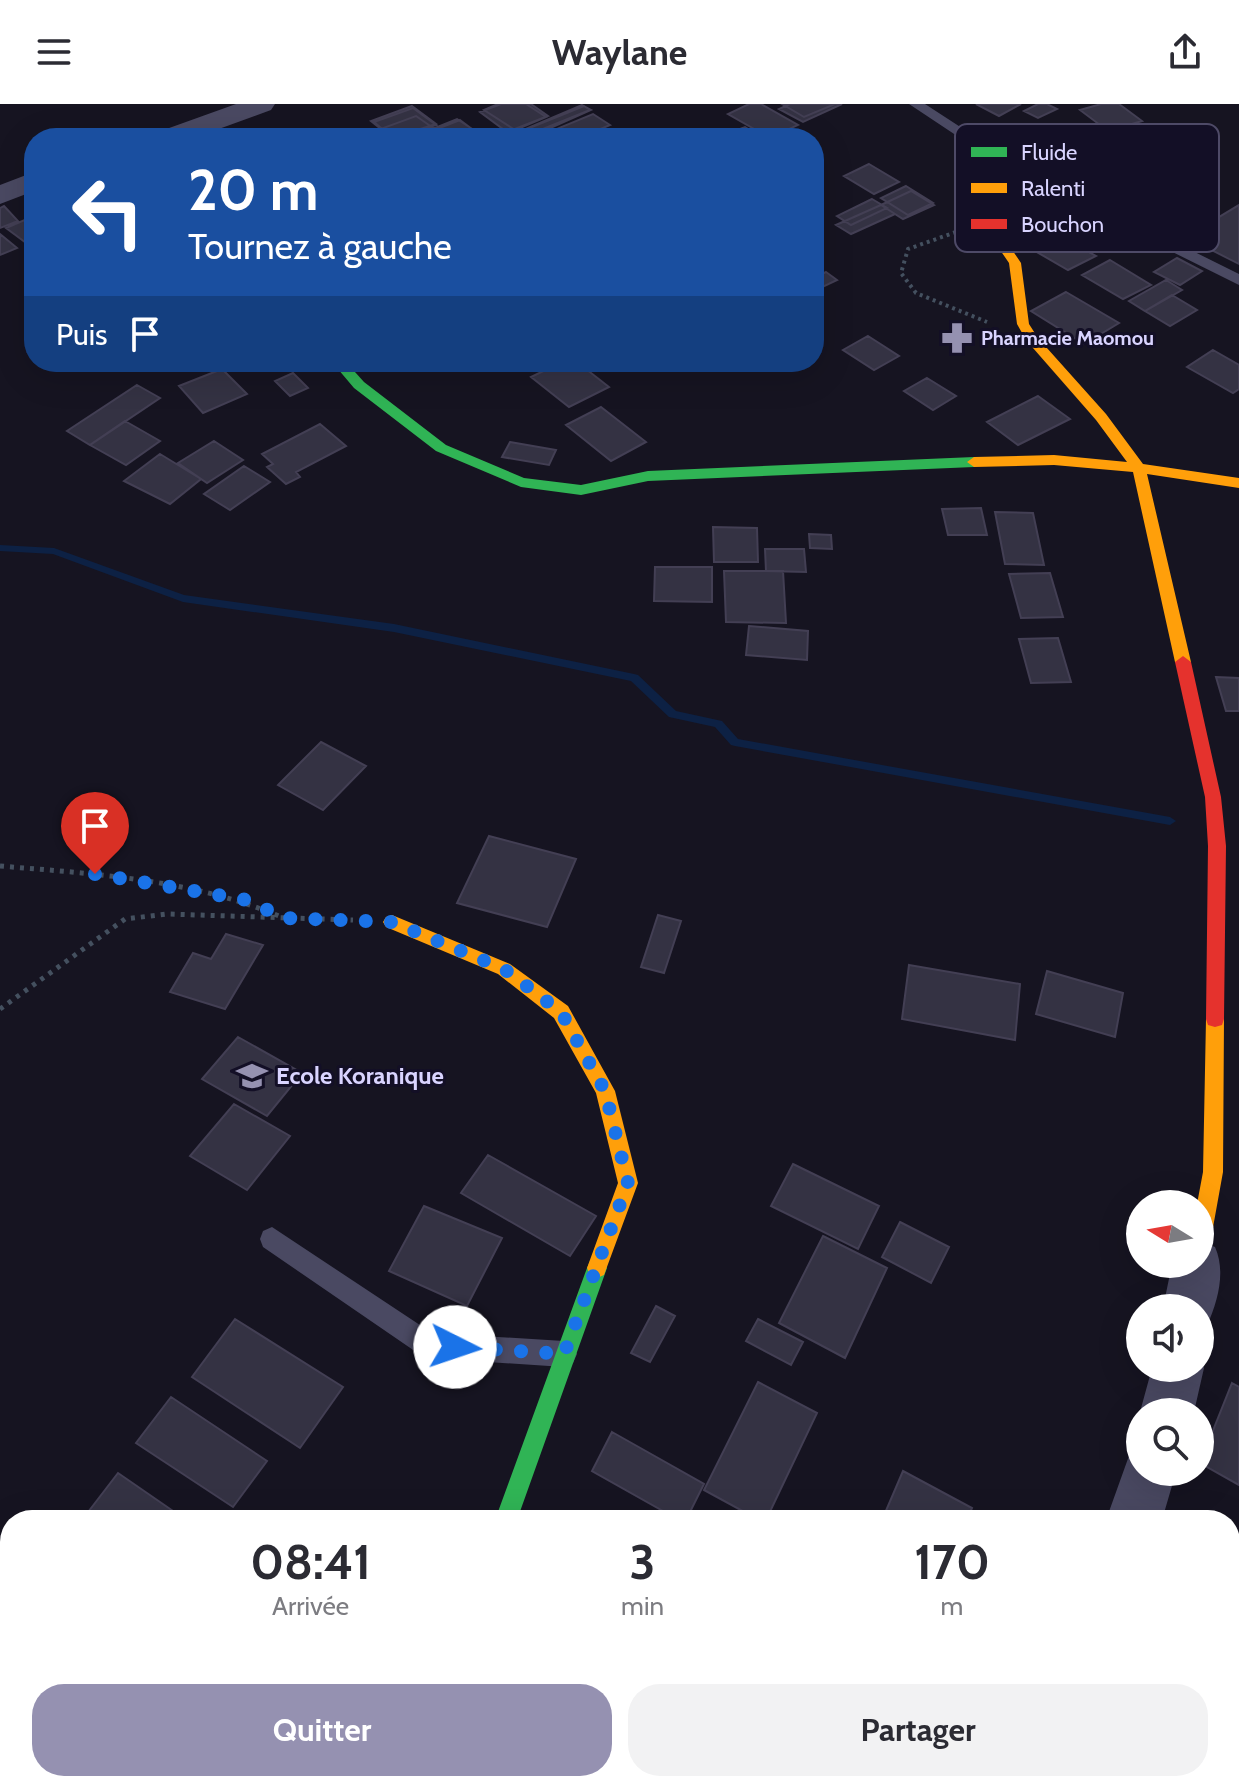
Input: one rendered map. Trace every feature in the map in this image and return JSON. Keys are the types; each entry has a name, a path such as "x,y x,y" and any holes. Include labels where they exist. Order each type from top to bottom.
{"main road":[{"path":"1007,252 1015,263 1023,324 1032,340 1101,417 1139,468 1213,797 1226,1176 1214,1207"},
{"path":"348,372 359,385 441,448 521,482 581,490 648,476 800,471 879,464 1054,460 1139,468 1239,483"},
{"path":"392,922 504,969 561,1012 605,1091 628,1183 509,1510"}],"street":[{"path":"195,128 261,104"},
{"path":"0,195 24,185"},
{"path":"1137,1510 1145,1486"}],"lane":[{"path":"916,104 955,129"},
{"path":"1183,252 1239,280"},
{"path":"272,1239 428,1345 564,1354"}],"path":[{"path":"955,232 908,249 901,273 916,293 1032,340"},
{"path":"0,866 126,877 247,900 284,918"},
{"path":"0,1009 125,919 167,914 392,922"}],"building":[{"path":"498,104 526,104 546,117 520,128 512,128 484,110"},
{"path":"501,104 531,104 548,116 517,128 502,128 480,112"},
{"path":"749,104 761,104 798,125 792,128 752,128 728,114"},
{"path":"782,104 835,104 804,117"},
{"path":"790,104 842,104 803,122 779,109"},
{"path":"976,104 1021,104 999,116"},
{"path":"1038,104 1057,109 1038,118 1024,111"},
{"path":"1101,104 1119,104 1142,121 1099,124 1080,110"},
{"path":"582,105 591,110 550,128 528,128"},
{"path":"412,106 436,124 423,128 380,128 371,121"},
{"path":"584,106 590,110 545,128 529,128"},
{"path":"413,108 436,125 426,128 381,128 374,122"},
{"path":"593,114 610,125 603,128 559,128"},
{"path":"416,116 433,128 383,128"},
{"path":"457,119 471,128 435,128"},
{"path":"460,120 471,128 440,128"},
{"path":"869,164 899,182 874,194 844,176"},
{"path":"906,186 933,203 908,215 881,198"},
{"path":"911,191 934,205 903,219 881,205"},
{"path":"872,199 887,208 851,225 837,216"},
{"path":"881,205 895,214 851,234 836,225"},
{"path":"1239,205 1239,264 1215,252 1219,252 1219,217"},
{"path":"4,206 18,221 0,228 0,208"},
{"path":"24,220 24,241 6,228"},
{"path":"0,234 17,248 0,255"},
{"path":"1037,252 1089,252 1096,256 1068,270"},
{"path":"1177,258 1202,271 1180,285 1154,272"},
{"path":"1110,260 1151,285 1123,299 1082,275"},
{"path":"826,272 837,280 824,286"},
{"path":"1166,280 1182,290 1145,311 1129,301"},
{"path":"1066,292 1119,323 1084,344 1031,311"},
{"path":"1172,295 1197,310 1170,326 1145,311"},
{"path":"868,336 899,356 874,370 843,350"},
{"path":"1213,350 1239,365 1239,389 1233,393 1187,367"},
{"path":"214,372 225,372 247,394 203,413 179,386"},
{"path":"541,372 590,372 609,387 569,407 531,377"},
{"path":"293,373 308,388 290,396 275,381"},
{"path":"927,378 956,396 933,410 904,391"},
{"path":"137,385 160,398 90,445 67,431"},
{"path":"1038,396 1070,419 1018,445 987,422"},
{"path":"601,407 646,442 611,461 566,425"},
{"path":"125,421 160,441 126,465 90,445"},
{"path":"320,424 346,446 296,472 300,477 286,484 267,467 273,464 262,454"},
{"path":"214,441 243,460 207,483 178,463"},
{"path":"510,442 556,450 549,465 502,457"},
{"path":"160,454 201,479 170,504 124,481"},
{"path":"244,466 270,482 230,510 204,494"},
{"path":"981,508 987,535 948,535 942,509"},
{"path":"995,512 1033,513 1044,565 1005,564"},
{"path":"713,527 757,528 758,562 714,562"},
{"path":"809,534 831,535 832,549 810,548"},
{"path":"765,549 804,549 806,572 766,571"},
{"path":"655,567 712,567 712,602 654,601"},
{"path":"724,571 783,571 786,623 726,622"},
{"path":"1050,573 1063,617 1021,618 1009,574"},
{"path":"749,626 808,631 807,660 746,655"},
{"path":"1058,638 1071,682 1031,683 1019,639"},
{"path":"1216,677 1239,678 1239,711 1226,711"},
{"path":"321,742 366,766 323,810 278,785"},
{"path":"489,836 576,859 547,927 457,903"},
{"path":"658,915 681,921 664,973 641,967"},
{"path":"226,934 263,945 225,1009 170,992 193,953 211,959"},
{"path":"909,965 1020,984 1015,1040 902,1019"},
{"path":"1047,971 1123,993 1115,1037 1036,1014"},
{"name":"Ecole Koranique","path":"238,1037 302,1073 267,1116 202,1079"},
{"path":"234,1104 290,1136 247,1190 190,1156"},
{"path":"488,1155 596,1216 570,1256 461,1193"},
{"path":"793,1164 879,1206 858,1249 771,1206"},
{"path":"424,1206 502,1238 467,1306 389,1271"},
{"path":"900,1222 949,1247 931,1283 882,1257"},
{"path":"823,1236 887,1268 845,1358 779,1323"},
{"path":"656,1306 675,1316 650,1362 631,1353"},
{"path":"235,1319 343,1387 300,1448 192,1377"},
{"path":"758,1319 803,1342 791,1365 746,1341"},
{"path":"758,1382 817,1413 771,1510 741,1510 704,1490"},
{"path":"1232,1383 1239,1387 1239,1485 1214,1471 1214,1428"},
{"path":"171,1397 267,1461 233,1507 136,1443"},
{"path":"612,1432 704,1484 691,1510 661,1510 592,1471"},
{"path":"903,1471 972,1508 971,1510 886,1510"},
{"path":"118,1473 172,1510 90,1510"}],"waterway":[{"path":"0,548 54,551 183,598 394,628 634,678 673,714 718,724 735,742 1170,821"}],"traffic: fast":[{"path":"348,372 359,385 441,448 521,482 581,490 648,476 974,462"},
{"path":"510,1510 597,1268"}],"traffic: slow":[{"path":"1007,252 1015,263 1023,324 1032,340 1101,417 1139,468 1183,662"},
{"path":"974,462 1054,460 1139,468 1239,483"},
{"path":"392,922 504,969 561,1012 605,1091 628,1183 597,1268"},
{"path":"1210,1190 1213,1172 1215,1019"}],"traffic: jam":[{"path":"1183,662 1213,797 1217,846 1215,1019"}],"place":[{"name":"Pharmacie Maomou","path":"957,338"},
{"name":"Ecole Koranique","path":"252,1076"}],"route":[{"path":"95,874 247,900 284,918 392,922 504,969 561,1012 605,1091 628,1183 564,1354 455,1347"}]}
